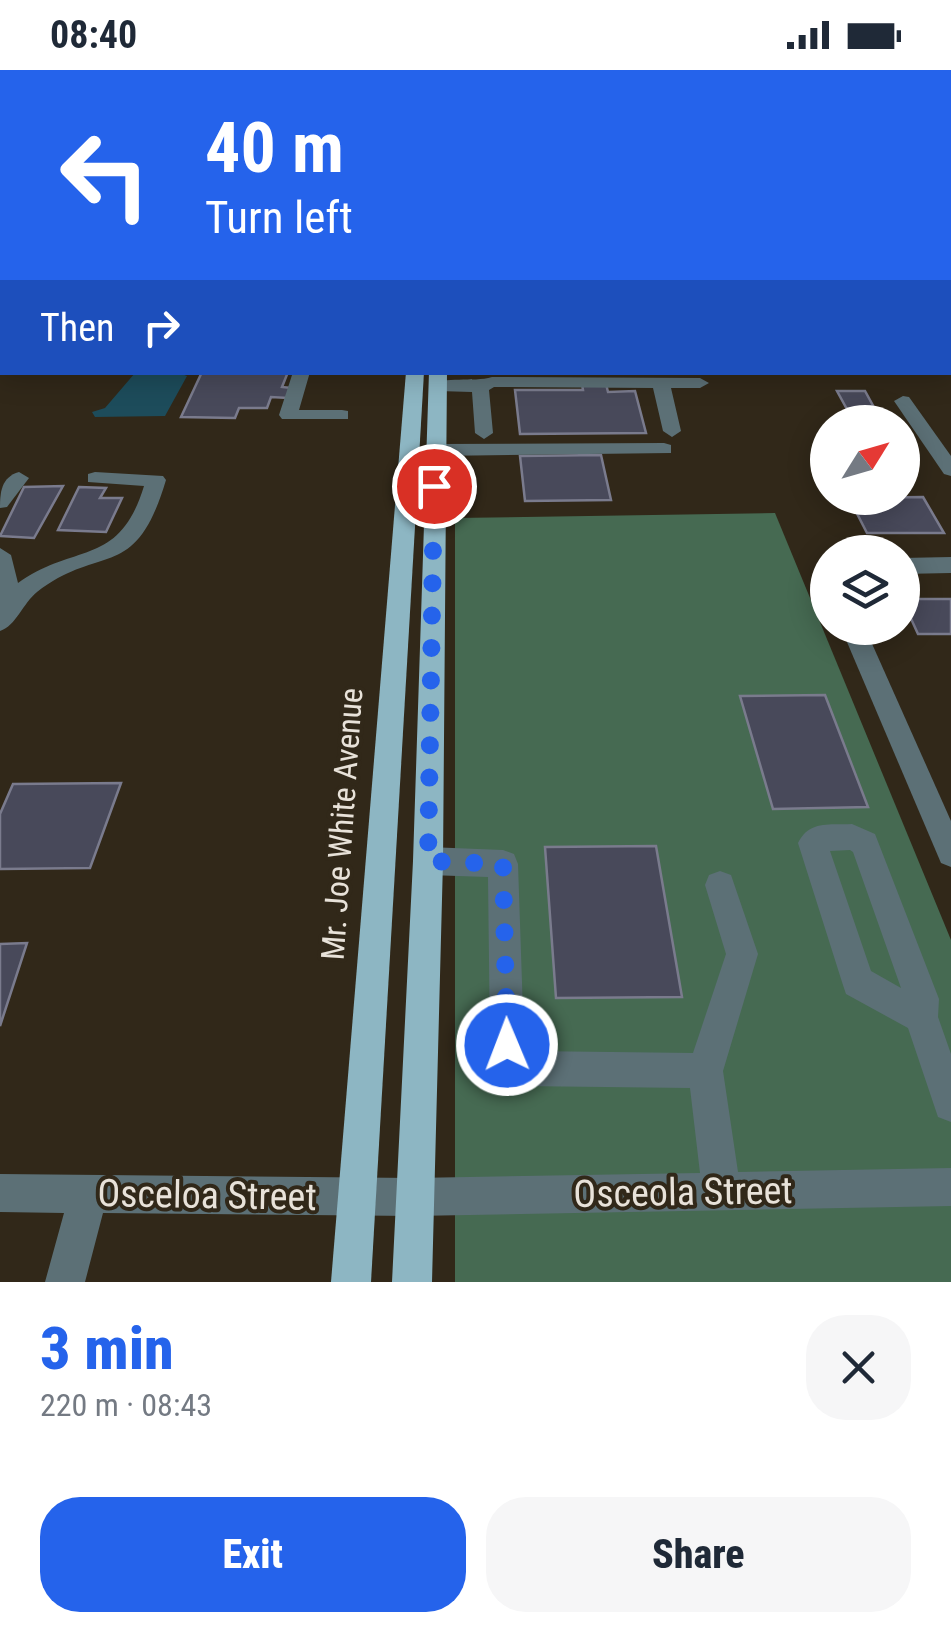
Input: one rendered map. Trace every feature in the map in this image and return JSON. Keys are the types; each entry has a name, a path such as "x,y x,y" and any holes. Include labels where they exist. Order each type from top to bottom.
{"main road":[{"path":"412,1282 428,861 436,450 430,377"},
{"name":"Mr. Joe White Avenue","path":"351,1282 430,377"}],"street":[{"path":"301,375 288,416 342,416"},
{"path":"430,377 480,387 492,382 700,383"},
{"path":"436,450 668,440 661,383"},
{"path":"480,387 484,433"},
{"path":"904,402 951,470"},
{"path":"0,502 19,478"},
{"path":"0,622 11,600 46,575 118,544 138,530 156,480 95,478"},
{"path":"0,555 11,600"},
{"path":"920,566 951,566"},
{"path":"861,645 941,809 951,854"},
{"path":"921,1018 858,982 813,843 817,838 852,837 865,843 922,999 921,1018 951,1104"},
{"path":"428,861 503,864 507,1045 519,1068 705,1071"},
{"path":"720,884 742,954 705,1071 722,1192"},
{"name":"Osceola Street","path":"414,1198 951,1187"},
{"name":"Osceloa Street","path":"0,1193 414,1198"},
{"path":"65,1282 89,1193"}],"green space":[{"path":"775,513 810,598 810,645 829,645 951,940 951,1282 455,1282 455,518"}],"water":[{"path":"133,375 187,376 165,416 95,417 92,412 105,408"}],"building":[{"path":"201,375 287,375 282,387 292,388 288,398 271,397 267,408 239,408 235,418 181,417"},
{"path":"582,384 606,384 608,392 635,391 646,433 520,434 515,390 583,390"},
{"path":"837,391 865,391 873,405 845,405"},
{"path":"601,455 611,500 525,501 520,456"},
{"path":"63,486 34,538 0,536 24,487"},
{"path":"79,487 106,488 100,498 122,498 106,532 58,530"},
{"path":"920,497 944,533 867,533 858,515 920,515"},
{"path":"920,599 951,599 951,634 920,634"},
{"path":"825,695 868,807 773,809 740,696"},
{"path":"121,783 90,868 0,869 0,814 13,784"},
{"path":"656,846 682,997 556,998 545,847"},
{"path":"27,943 0,1026 0,944"}],"route":[{"path":"434,486 428,861 503,864 507,1045"}]}
